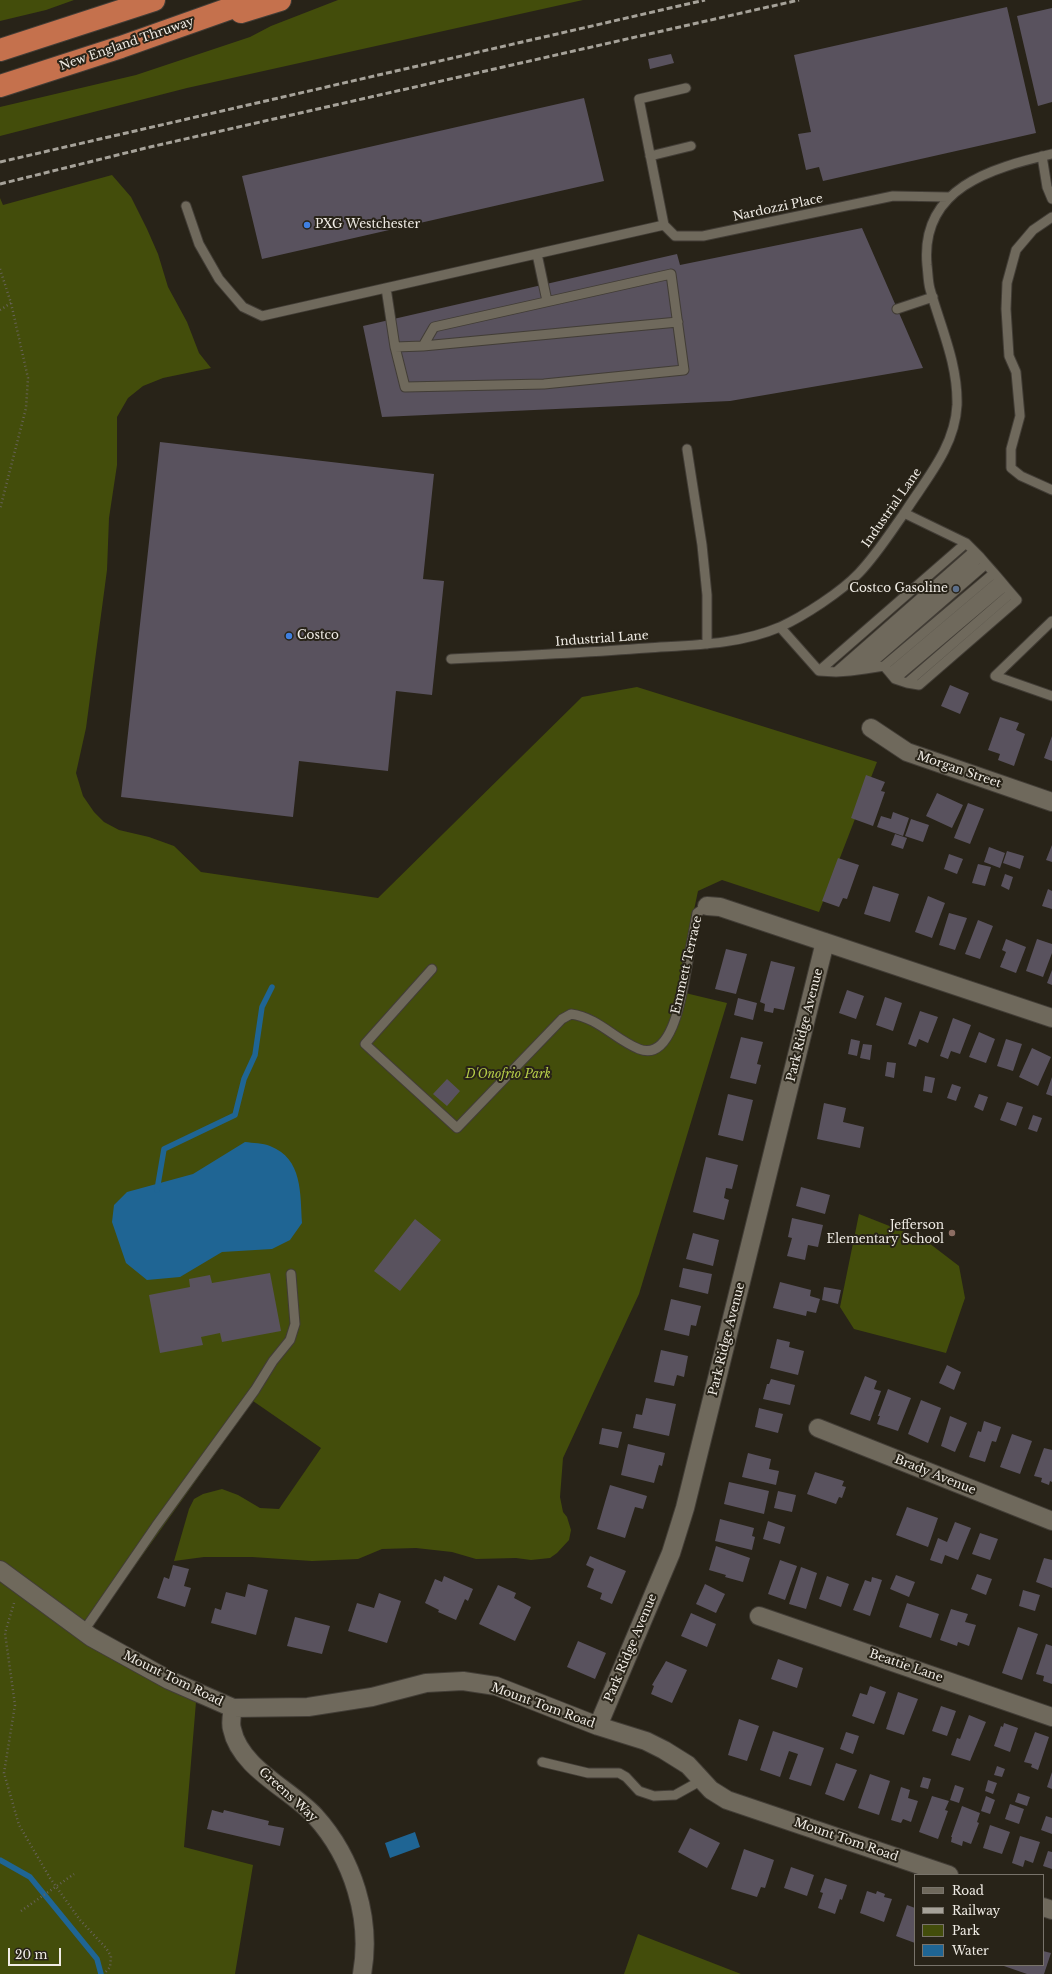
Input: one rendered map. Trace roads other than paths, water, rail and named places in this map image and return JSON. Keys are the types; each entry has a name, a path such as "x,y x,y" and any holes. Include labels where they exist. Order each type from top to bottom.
{"highway":[{"path":"0,50 154,0"},
{"name":"New England Thruway","path":"3,85 121,47 254,0"},
{"path":"121,47 280,0"}],"street":[{"name":"Morgan Street","path":"871,728 907,752 1052,802"},
{"name":"Emmett Terrace","path":"708,906 720,907 1052,1018"},
{"name":"Park Ridge Avenue","path":"598,1726 671,1553 686,1508 826,942"},
{"name":"Brady Avenue","path":"818,1428 1052,1521"},
{"name":"Mount Tom Road","path":"0,1570 83,1632 116,1652 169,1680 233,1708 308,1707 372,1697 426,1683 463,1681 496,1686 598,1726 646,1741 674,1755 711,1790 727,1800 946,1874"},
{"name":"Beattie Lane","path":"759,1616 1052,1717"},
{"name":"Greens Way","path":"233,1708 231,1728 238,1747 268,1778 314,1816 333,1840 346,1865 357,1891 365,1927 365,1959 362,1974"}],"lane":[{"path":"186,206 199,244 219,279 243,307 262,316 664,225 640,99 686,88"},
{"path":"650,156 691,146"},
{"path":"1052,154 1042,156 1052,199"},
{"name":"Industrial Lane","path":"451,659 568,654 708,644 752,636 780,626 818,605 849,582 890,536 942,458 950,437 957,406 954,371 950,346 929,286 926,253 929,230 948,197 980,176 1042,156"},
{"name":"Nardozzi Place","path":"664,225 675,236 690,237 893,196 948,197"},
{"path":"1052,217 1032,230 1016,250 1007,283 1006,309 1009,356 1016,372 1020,416 1011,449 1012,468 1021,476 1052,490"},
{"path":"537,254 547,301"},
{"path":"386,288 395,347 405,387 544,384 684,370 671,274 434,327 423,346"},
{"path":"897,308 933,297"},
{"path":"395,347 423,346 678,322"},
{"path":"687,450 702,545 707,595 708,644"},
{"path":"904,513 966,543 1003,583"},
{"path":"819,671 966,543"},
{"path":"864,669 980,557"},
{"path":"850,671 980,557"},
{"path":"836,672 980,557"},
{"path":"780,626 819,671 836,672 864,669 889,673 907,683 1003,583"},
{"path":"889,673 1003,583"},
{"path":"889,673 1003,583"},
{"path":"1052,621 995,676 1052,696"},
{"name":"Emmett Terrace","path":"432,969 365,1044 457,1128 562,1019 572,1014 593,1020 639,1049 651,1050 664,1041 671,1029 678,1011 697,913 708,906"},
{"path":"83,1632 156,1526 255,1390 273,1361 290,1340 294,1324 291,1274"},
{"path":"542,1762 588,1773 619,1773 626,1776 639,1791 654,1796 675,1795 702,1780"}],"water":[{"path":"245,1142 270,1146 281,1152 289,1159 294,1168 300,1189 302,1223 290,1240 272,1249 222,1252 180,1277 147,1280 126,1263 112,1222 114,1205 127,1192 193,1174"},
{"path":"415,1832 420,1847 390,1858 385,1843"}],"waterway":[{"path":"157,1190 164,1149 235,1115 244,1079 255,1055 262,1007 272,987"},
{"path":"0,1860 30,1877 97,1959 101,1974"}],"railway":[{"path":"0,162 705,0"},
{"path":"0,184 150,147 799,0"}],"place":[{"name":"PXG Westchester","path":"307,225"},
{"name":"Costco Gasoline","path":"956,589"},
{"name":"Costco","path":"289,636"},
{"name":"Jefferson Elementary School","path":"952,1233"}],"park label":[{"name":"D'Onofrio Park","path":"508,1075"}]}
